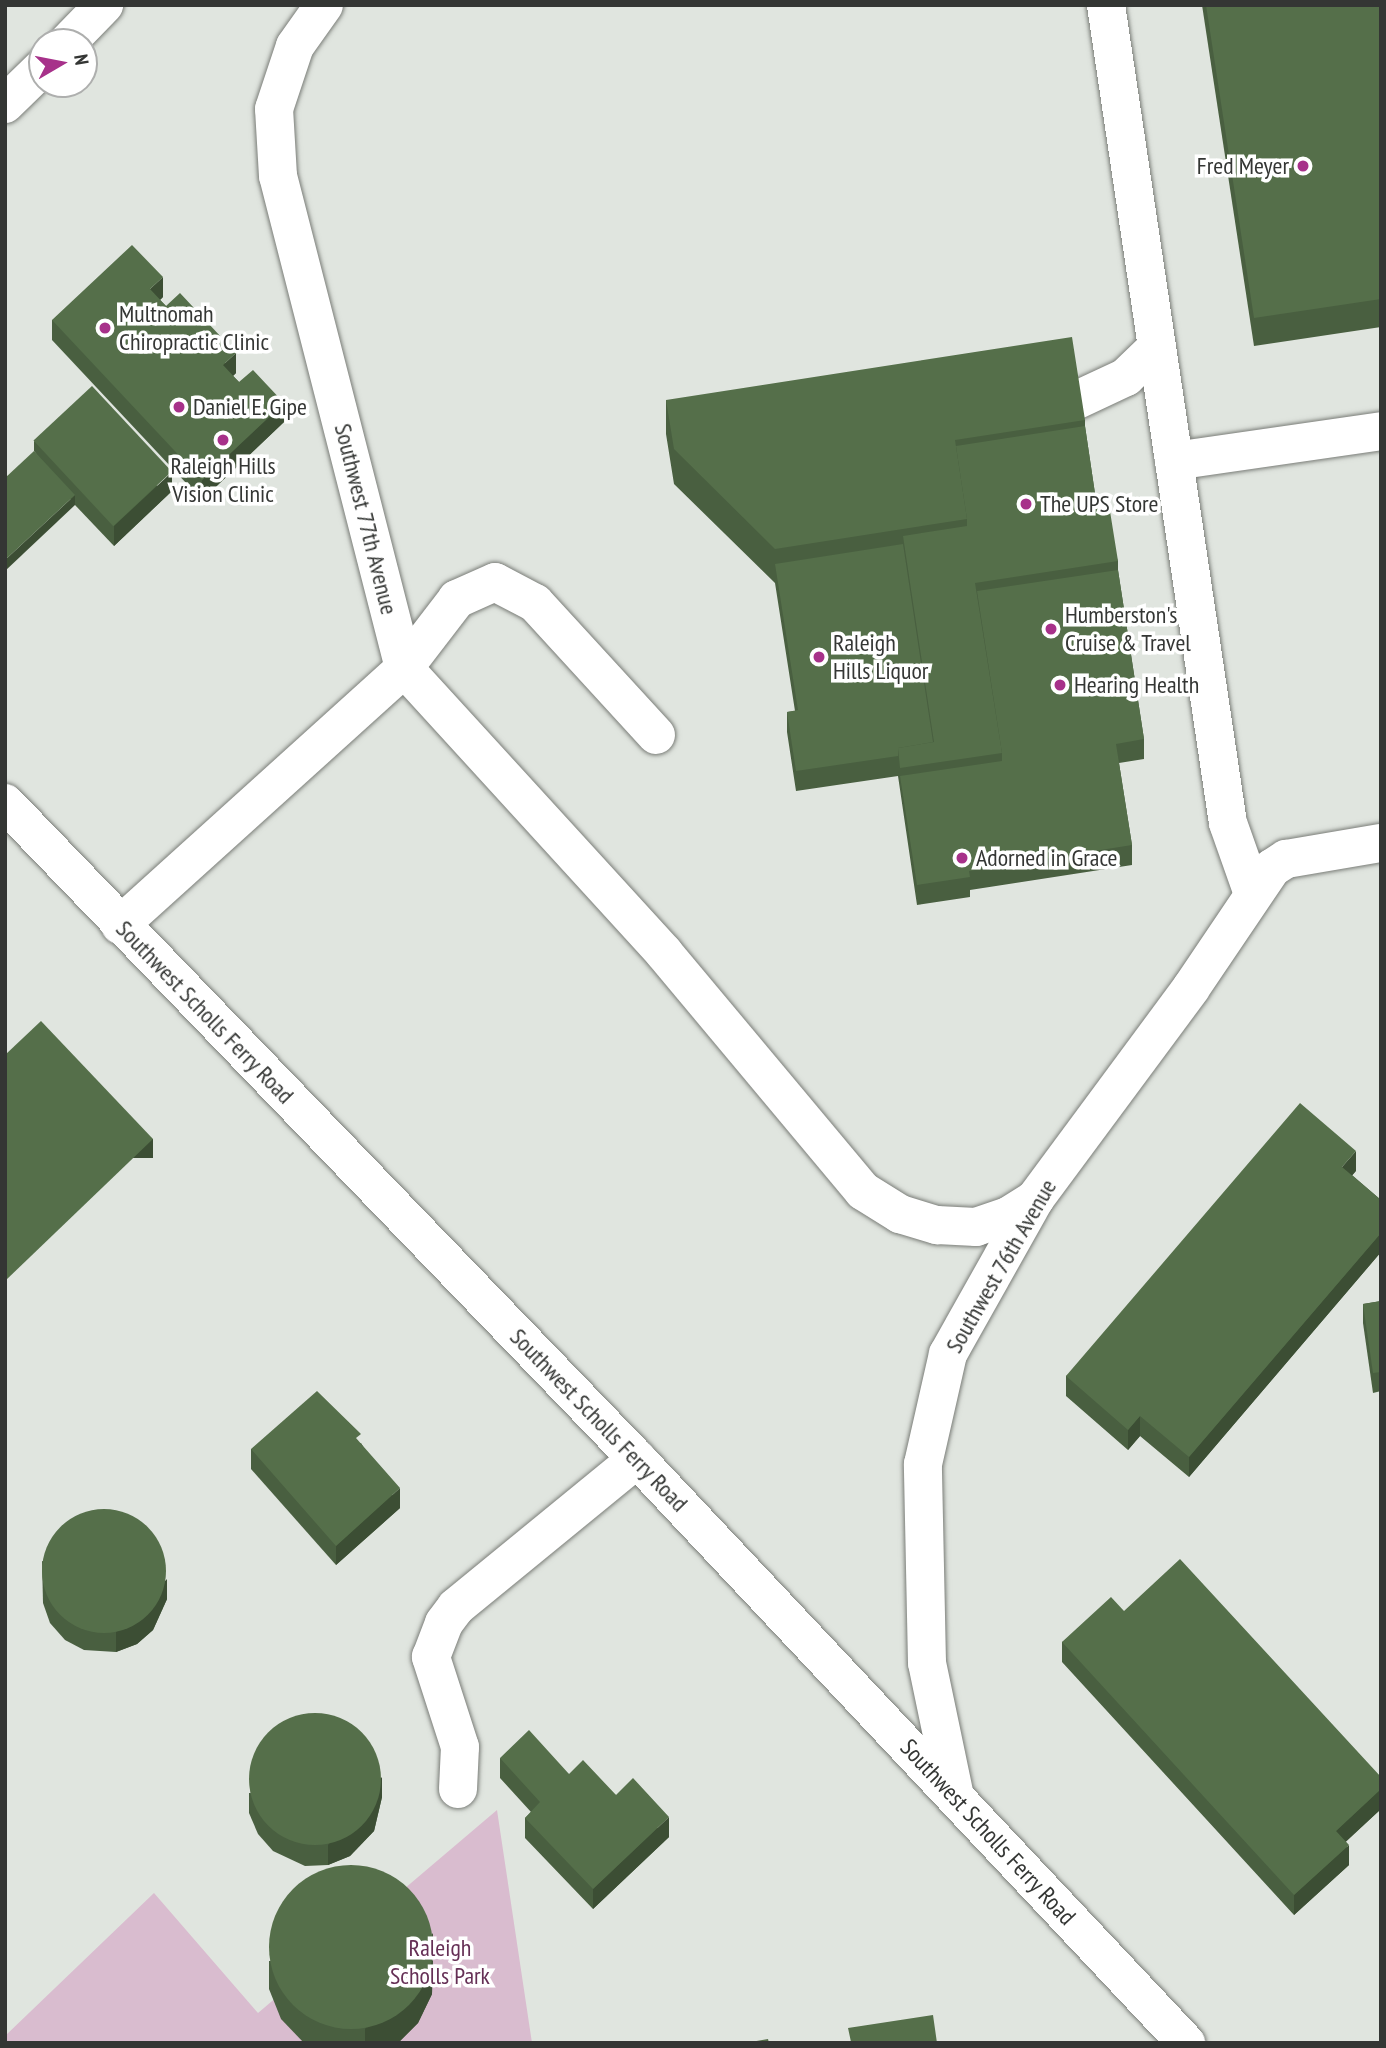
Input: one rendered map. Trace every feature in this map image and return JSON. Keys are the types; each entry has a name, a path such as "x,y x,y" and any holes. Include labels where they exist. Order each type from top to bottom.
{"main road":[{"path":"82,28 104,5"},
{"name":"Southwest 77th Avenue","path":"324,5 295,46 274,109 278,176 404,668"},
{"path":"1106,5 1228,823 1253,894"},
{"path":"5,104 28,82"},
{"path":"1077,400 1126,377 1157,347"},
{"path":"1174,461 1381,431"},
{"path":"120,925 404,668 457,599 495,582 536,603 656,735"},
{"path":"404,668 664,953 863,1191 900,1214 937,1225 976,1227 1008,1216 1035,1199"},
{"name":"Southwest Scholls Ferry Road","path":"5,803 637,1459 1186,2043"},
{"name":"Southwest 76th Avenue","path":"955,1797 927,1663 923,1464 948,1354 1035,1199 1191,988 1272,868 1286,859 1381,843"},
{"path":"458,1789 460,1746 431,1657 444,1623 456,1607 637,1459"}],"green space":[{"name":"Raleigh Scholls Park","path":"497,1810 532,2043 5,2043 5,2036 154,1893 258,2013"}],"building":[{"name":"Fred Meyer","path":"1206,5 1381,5 1381,299 1254,318"},
{"path":"132,245 163,277 150,289 166,306 180,293 236,353 223,365 239,382 253,370 284,403 202,480 52,320"},
{"path":"1072,337 1085,420 955,440 967,519 775,549 674,449 666,400"},
{"path":"92,386 172,472 113,526 33,441"},
{"path":"1085,426 1097,507 1109,505 1118,561 975,583 1002,753 900,768 898,748 934,742 903,536 967,526 956,446"},
{"path":"34,451 75,495 5,560 5,478"},
{"path":"903,544 933,742 898,748 898,756 796,771 787,712 798,710 775,564"},
{"path":"1118,570 1144,739 1116,744 1132,845 969,871 970,877 917,885 900,776 1002,761 977,591"},
{"path":"41,1021 153,1139 5,1281 5,1055"},
{"path":"1300,1103 1356,1151 1342,1167 1381,1200 1381,1233 1189,1457 1140,1416 1128,1430 1066,1376"},
{"path":"1381,1301 1381,1372 1373,1373 1363,1304"},
{"path":"317,1391 361,1434 356,1438 400,1488 336,1546 251,1449"},
{"path":"104,1509 128,1514 148,1527 161,1547 166,1571 161,1595 148,1615 128,1628 104,1633 80,1628 60,1615 47,1595 42,1571 47,1547 60,1527 80,1514"},
{"path":"1180,1559 1381,1777 1381,1789 1336,1831 1349,1845 1294,1895 1062,1642 1111,1597 1124,1611"},
{"path":"315,1713 340,1718 362,1732 376,1754 381,1779 376,1804 362,1826 340,1840 315,1845 290,1840 268,1826 254,1804 249,1779 254,1754 268,1732 290,1718"},
{"path":"529,1730 569,1774 583,1760 616,1795 633,1778 669,1817 593,1889 525,1818 540,1802 500,1758"},
{"path":"351,1865 382,1871 409,1889 427,1916 433,1947 427,1978 409,2005 382,2023 351,2029 320,2023 293,2005 275,1978 269,1947 275,1916 293,1889 320,1871"},
{"path":"933,2015 937,2043 848,2043 851,2042 848,2028"},
{"path":"768,2039 769,2043 745,2043"}],"place":[{"name":"Fred Meyer","path":"1303,166"},
{"name":"Multnomah Chiropractic Clinic","path":"105,328"},
{"name":"Daniel E. Gipe","path":"179,407"},
{"name":"Raleigh Hills Vision Clinic","path":"223,440"},
{"name":"The UPS Store","path":"1026,504"},
{"name":"Humberston's Cruise & Travel","path":"1051,629"},
{"name":"Raleigh Hills Liquor","path":"819,657"},
{"name":"Hearing Health","path":"1060,685"},
{"name":"Adorned in Grace","path":"962,858"}]}
